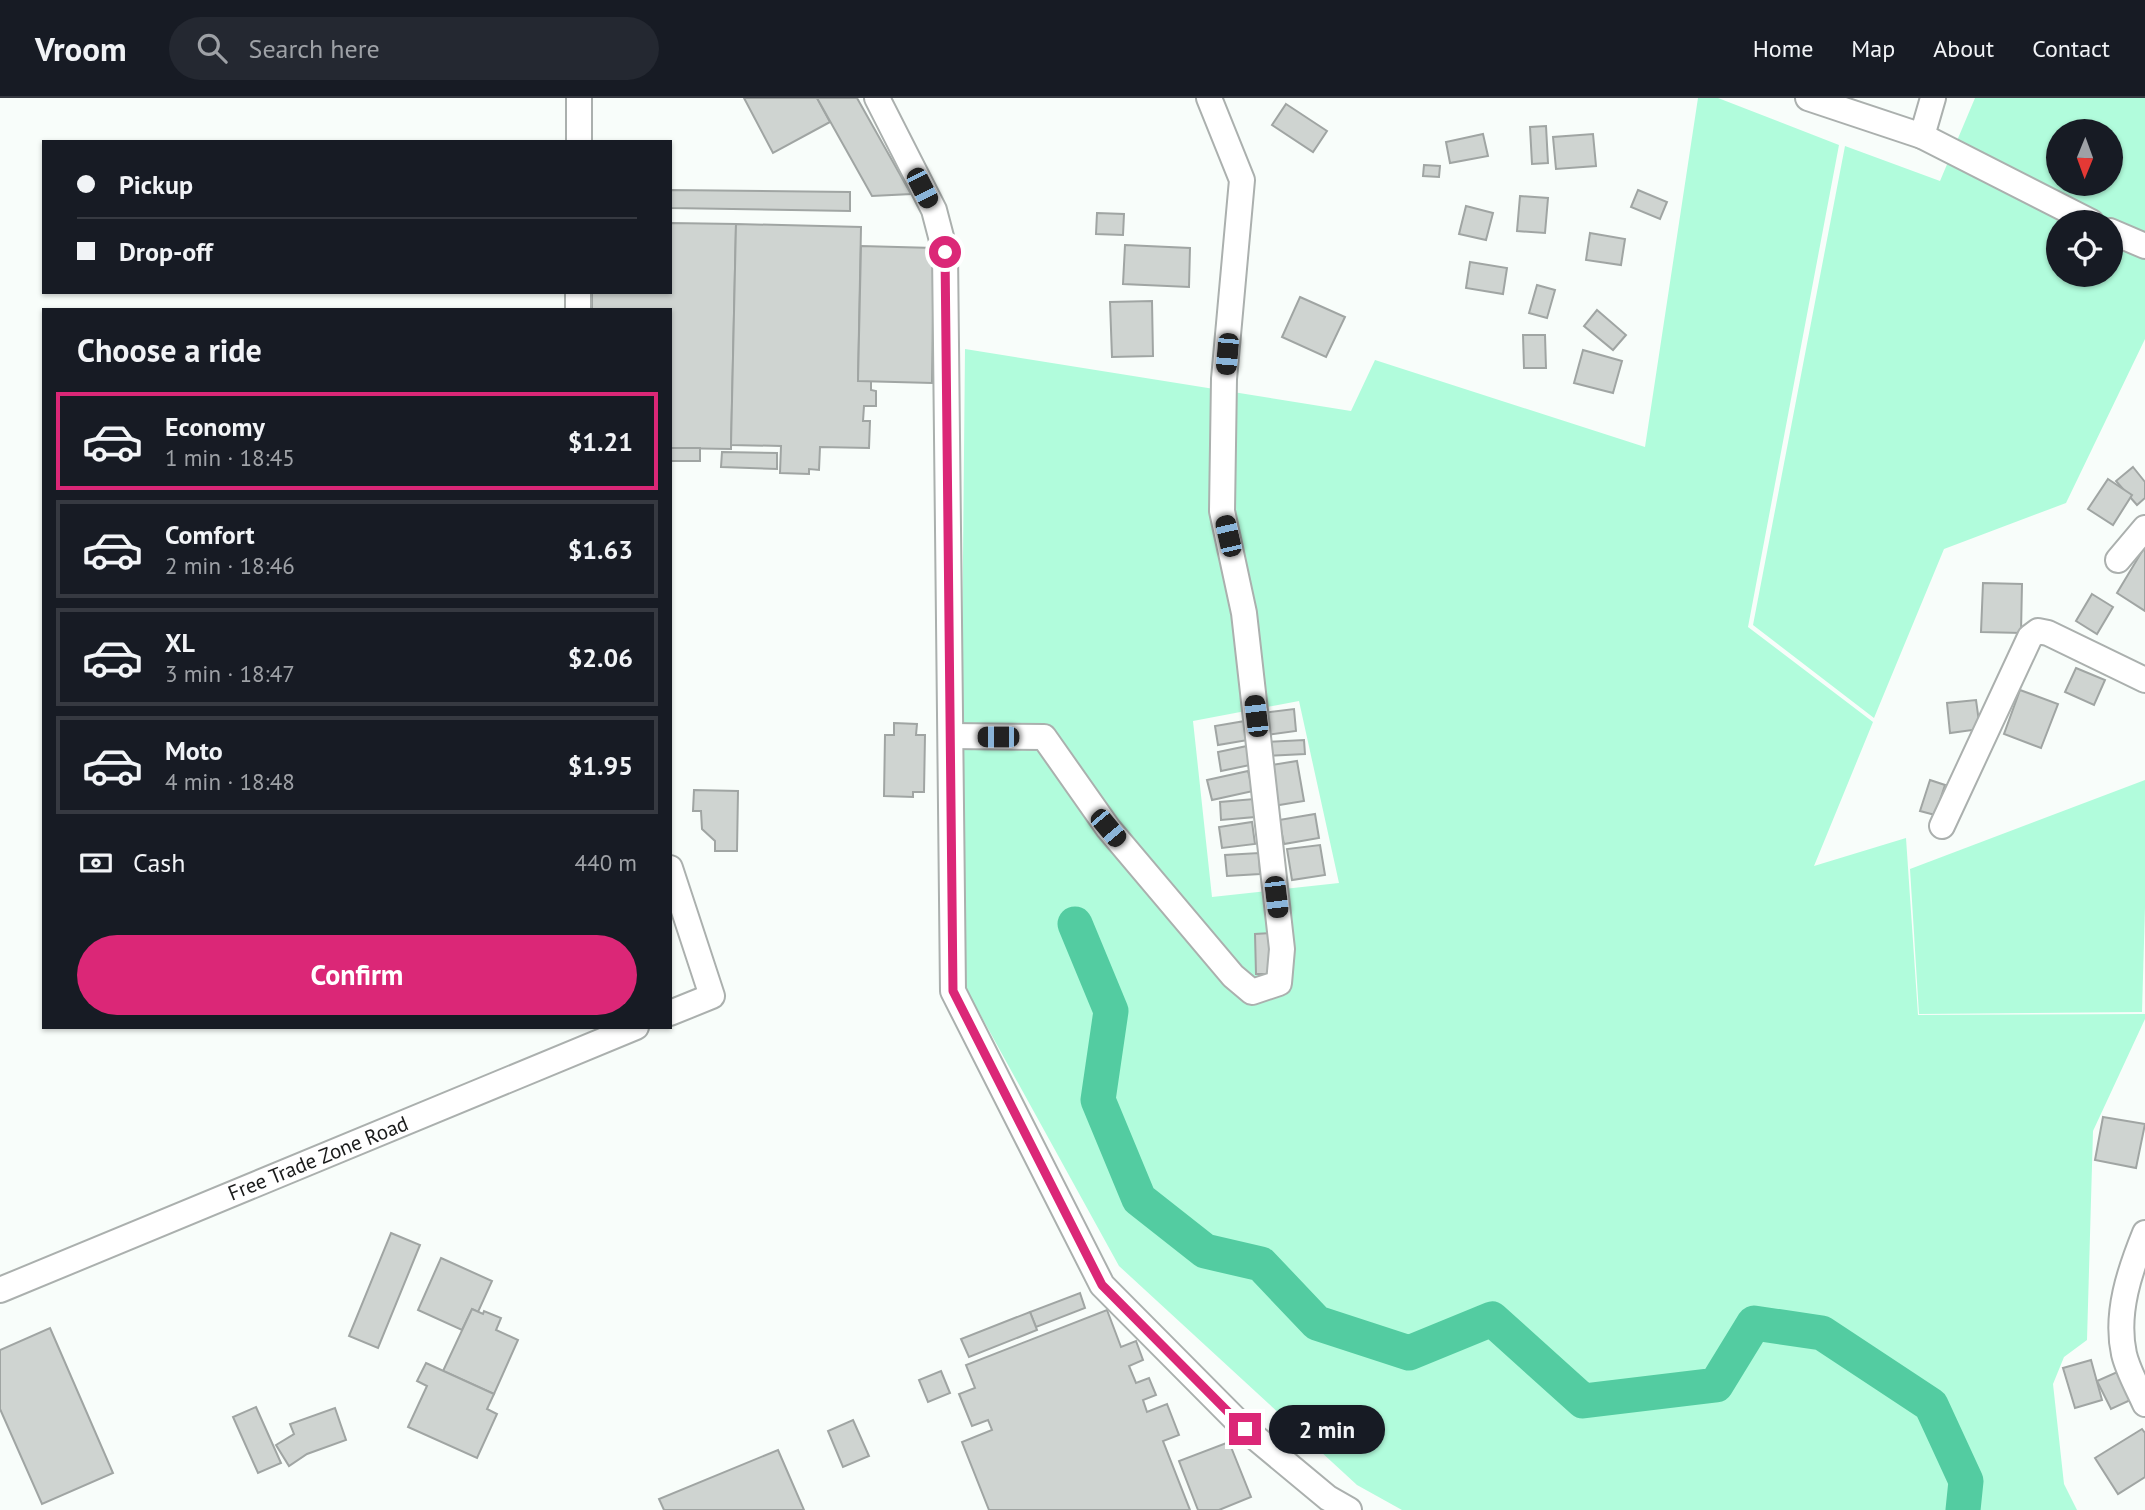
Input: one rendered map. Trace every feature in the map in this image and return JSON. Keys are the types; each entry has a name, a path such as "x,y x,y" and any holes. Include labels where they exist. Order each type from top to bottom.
{"street":[{"path":"579,98 579,140"},
{"path":"877,98 933,210 945,252 953,991 1102,1285 1245,1429 1328,1498 1349,1510"},
{"path":"951,736 1044,737 1108,828 1233,976 1252,992 1279,983 1282,949 1244,612 1222,511 1224,379 1242,180 1209,98"},
{"path":"1808,98 1922,136 2067,210"},
{"path":"1922,136 1934,98"},
{"path":"2123,237 2145,246"},
{"path":"2118,560 2145,528"},
{"path":"1942,826 2030,636 2038,631 2048,633 2145,680"},
{"path":"672,874 712,996 672,1012"},
{"name":"Free Trade Zone Road","path":"0,1290 631,1029"},
{"path":"2145,1233 2131,1269 2122,1319 2124,1354 2145,1404"}],"green space":[{"path":"1698,98 1718,98 1839,145 1748,627 1873,722 1814,866 1906,838 1918,1015 2145,1014 2093,1131 2087,1340 2064,1357 2053,1384 2064,1484 2077,1510 1402,1510 1357,1485 1119,1266 959,976 965,349 1351,411 1375,360 1645,447","holes":["1299,701 1339,883 1212,897 1193,721"]},
{"path":"1975,98 2145,98 2145,339 2066,503 1944,549 1874,718 1753,625 1845,146 1940,181"},
{"path":"2145,780 2142,1012 1919,1014 1910,869"}],"building":[{"path":"744,98 817,98 830,122 773,153"},
{"path":"817,98 857,98 911,194 872,196"},
{"path":"1286,104 1327,131 1313,152 1272,125"},
{"path":"1546,126 1548,163 1532,164 1530,127"},
{"path":"1483,134 1488,156 1450,163 1446,142"},
{"path":"1593,134 1596,166 1556,169 1553,137"},
{"path":"1424,165 1440,166 1439,177 1423,176"},
{"path":"672,190 850,192 850,211 672,208"},
{"path":"1638,190 1667,202 1660,219 1631,207"},
{"path":"1520,196 1548,198 1545,233 1517,231"},
{"path":"1466,206 1493,213 1486,240 1459,234"},
{"path":"1097,213 1124,214 1123,235 1096,234"},
{"path":"672,223 736,224 731,449 672,448 672,308 592,308 592,294 672,294"},
{"path":"736,224 861,227 858,381 871,381 871,390 876,391 876,406 864,406 863,421 870,421 869,448 820,447 819,470 809,469 809,474 780,473 781,446 731,445"},
{"path":"1590,233 1625,239 1621,265 1586,260"},
{"path":"1125,245 1190,248 1189,287 1123,284"},
{"path":"861,246 934,248 932,383 858,381"},
{"path":"1470,262 1507,268 1503,294 1466,288"},
{"path":"1537,285 1555,290 1547,318 1529,313"},
{"path":"1300,297 1345,317 1326,357 1282,337"},
{"path":"1152,301 1153,356 1112,357 1110,302"},
{"path":"1597,310 1626,335 1613,350 1584,326"},
{"path":"1523,335 1545,335 1546,368 1524,368"},
{"path":"1583,350 1622,361 1613,393 1574,383"},
{"path":"672,448 700,448 700,461 672,461"},
{"path":"722,452 777,453 777,469 721,467"},
{"path":"2133,467 2145,482 2145,498 2137,505 2116,481"},
{"path":"2108,479 2132,495 2113,525 2088,509"},
{"path":"2145,549 2145,611 2117,593"},
{"path":"1983,583 2022,584 2021,633 1981,632"},
{"path":"2092,594 2113,607 2097,634 2076,621"},
{"path":"2076,668 2105,680 2094,705 2065,692"},
{"path":"2020,690 2058,704 2041,748 2004,734"},
{"path":"1976,700 1980,729 1950,733 1947,703"},
{"path":"1294,709 1296,731 1266,735 1263,713"},
{"path":"1245,721 1248,740 1218,745 1215,726"},
{"path":"894,723 917,724 916,735 925,735 924,792 913,792 913,797 884,796 885,735 894,735"},
{"path":"1304,740 1305,754 1265,756 1265,742"},
{"path":"1247,746 1250,765 1221,771 1218,752"},
{"path":"1297,761 1304,801 1273,806 1266,766"},
{"path":"1248,771 1253,791 1212,800 1207,780"},
{"path":"1930,780 1945,785 1935,815 1920,811"},
{"path":"694,790 738,791 737,851 715,851 715,841 702,829 701,811 693,811"},
{"path":"1254,799 1255,817 1221,820 1220,802"},
{"path":"1315,814 1319,838 1284,844 1279,820"},
{"path":"1252,822 1255,844 1222,848 1219,827"},
{"path":"1320,845 1325,875 1292,880 1287,849"},
{"path":"1259,853 1260,874 1227,876 1225,855"},
{"path":"1271,933 1272,974 1256,974 1255,934"},
{"path":"2103,1117 2145,1124 2136,1168 2095,1160"},
{"path":"391,1233 420,1245 378,1348 349,1336"},
{"path":"441,1258 492,1281 478,1312 472,1309 462,1330 418,1310"},
{"path":"1080,1293 1085,1308 1036,1327 1030,1312"},
{"path":"472,1309 501,1318 496,1330 518,1340 494,1394 443,1371"},
{"path":"1107,1310 1121,1347 1136,1341 1143,1360 1129,1366 1136,1383 1149,1378 1156,1395 1143,1400 1147,1412 1167,1404 1179,1435 1163,1441 1190,1510 989,1510 962,1442 992,1430 988,1420 972,1426 959,1394 975,1388 966,1365"},
{"path":"1030,1312 1037,1330 969,1357 961,1339"},
{"path":"50,1328 113,1473 42,1504 0,1409 0,1350"},
{"path":"2091,1360 2102,1400 2075,1408 2063,1368"},
{"path":"426,1363 494,1394 487,1409 497,1414 477,1458 408,1427 427,1386 417,1381"},
{"path":"2124,1369 2137,1397 2111,1409 2097,1381"},
{"path":"941,1371 950,1393 928,1402 919,1380"},
{"path":"256,1407 281,1463 258,1473 233,1417"},
{"path":"335,1408 346,1440 307,1454 289,1466 276,1445 294,1434 290,1424"},
{"path":"853,1420 869,1456 843,1467 828,1431"},
{"path":"2142,1429 2145,1433 2145,1477 2118,1494 2095,1458"},
{"path":"1229,1442 1251,1497 1219,1510 1198,1510 1179,1461"},
{"path":"778,1450 804,1510 664,1510 659,1499"}],"waterway":[{"path":"1075,924 1111,1011 1098,1100 1139,1199 1205,1251 1261,1264 1317,1323 1409,1353 1492,1319 1583,1401 1716,1385 1754,1323 1822,1333 1931,1405 1966,1481 1963,1510"}],"route":[{"path":"945,252 953,991 1102,1285 1245,1429"}]}
